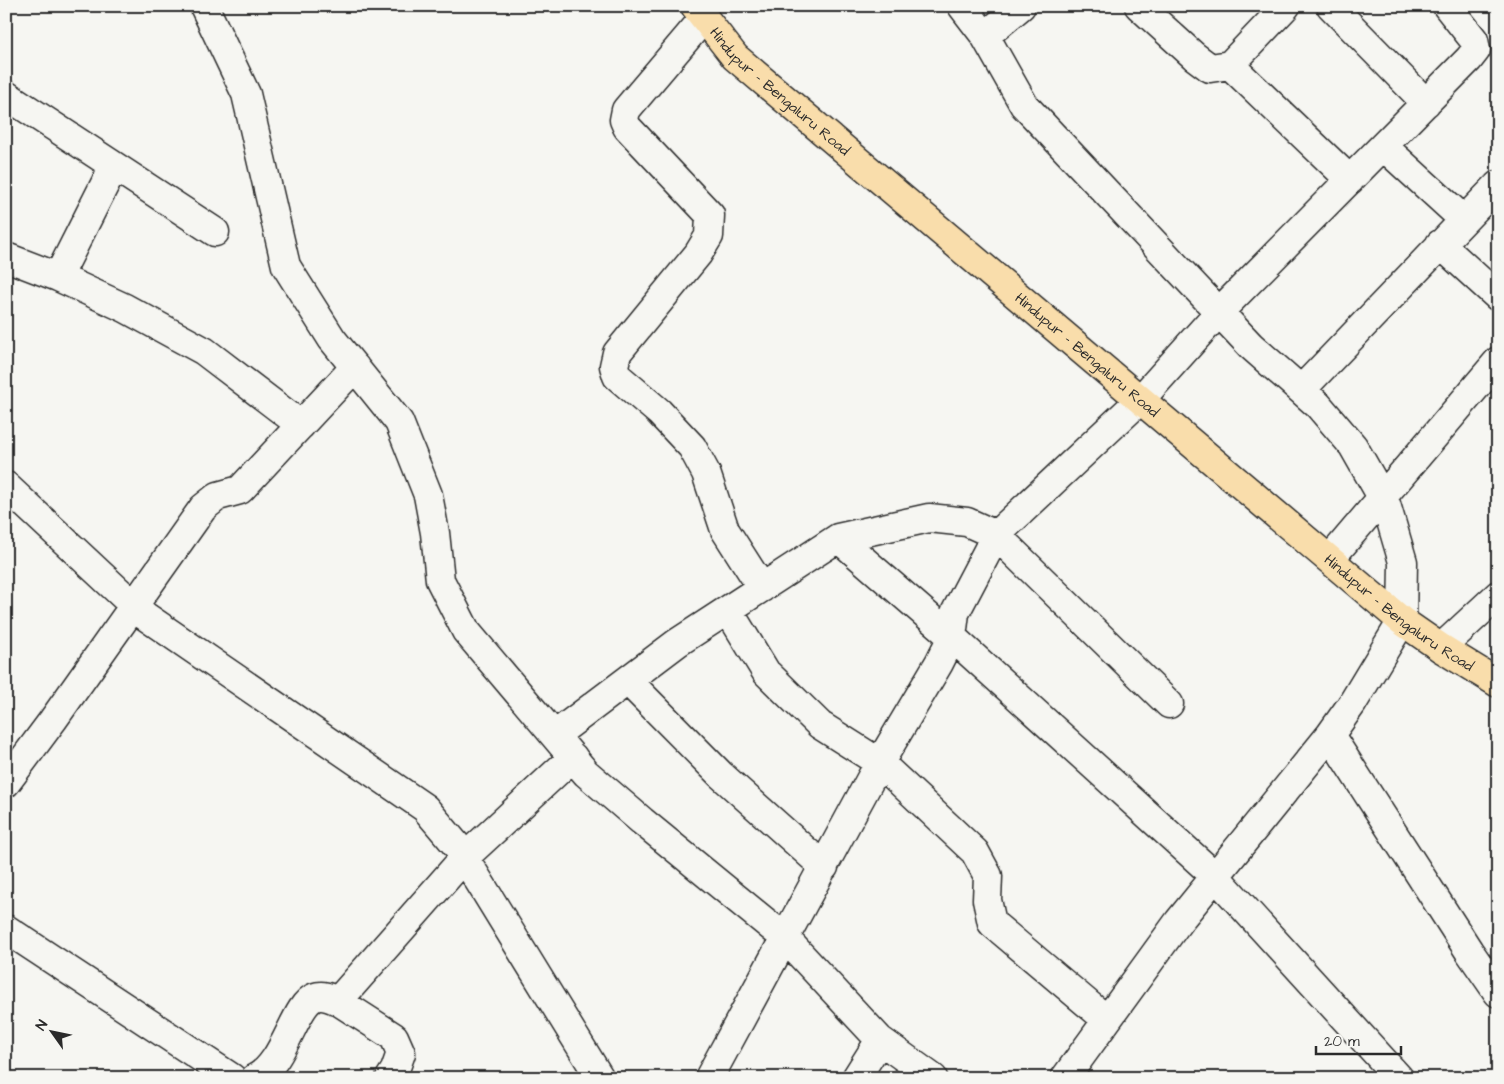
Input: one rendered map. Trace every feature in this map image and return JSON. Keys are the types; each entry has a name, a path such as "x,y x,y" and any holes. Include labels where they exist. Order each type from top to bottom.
{"main road":[{"name":"Hindupur - Bengaluru Road","path":"699,12 736,57 1402,621 1498,683"}],"street":[{"path":"204,6 246,94 286,266 332,339 399,422 428,495 435,533 440,580 466,631 586,773 785,938 880,1040 933,1078"},
{"path":"962,6 985,36 1024,105 1252,346 1318,405 1352,446 1386,504 1403,562 1402,621 1352,704 1179,921 1065,1078"},
{"path":"985,36 1021,6"},
{"path":"1139,6 1210,68 1230,65 1286,6"},
{"path":"1330,6 1426,103"},
{"path":"709,1078 880,763 952,636 955,613 996,535 1141,399 1219,312 1476,50 1474,40 1447,6"},
{"path":"699,12 626,110 624,120 627,127 710,215 709,236 698,254 617,353 614,366 618,376 659,412 692,447 706,473 725,530 762,588"},
{"path":"1230,65 1350,180"},
{"path":"6,95 215,232"},
{"path":"1383,146 1464,220"},
{"path":"58,278 114,166"},
{"path":"1301,390 1498,186"},
{"path":"1440,244 1498,297"},
{"path":"6,257 125,308 204,351 301,425"},
{"path":"1330,560 1498,361"},
{"path":"6,783 134,606 202,508 218,496 240,490 355,368"},
{"path":"6,486 145,616 425,808 458,847 600,1078"},
{"path":"555,735 677,643 838,538 929,518 966,522 996,535 1169,704"},
{"path":"838,538 952,636 1215,876 1399,1078"},
{"path":"1442,648 1498,595"},
{"path":"728,610 766,672 820,725 880,763 975,852 988,876 987,900 992,923 1106,1020"},
{"path":"628,681 721,775 824,866"},
{"path":"1330,734 1463,943 1498,993"},
{"path":"338,1001 464,858 573,757"},
{"path":"6,929 232,1078"},
{"path":"255,1078 263,1074 277,1057 307,1002 316,996 326,996 338,1001 394,1038 401,1053 390,1078"},
{"path":"856,1078 880,1040"}]}
